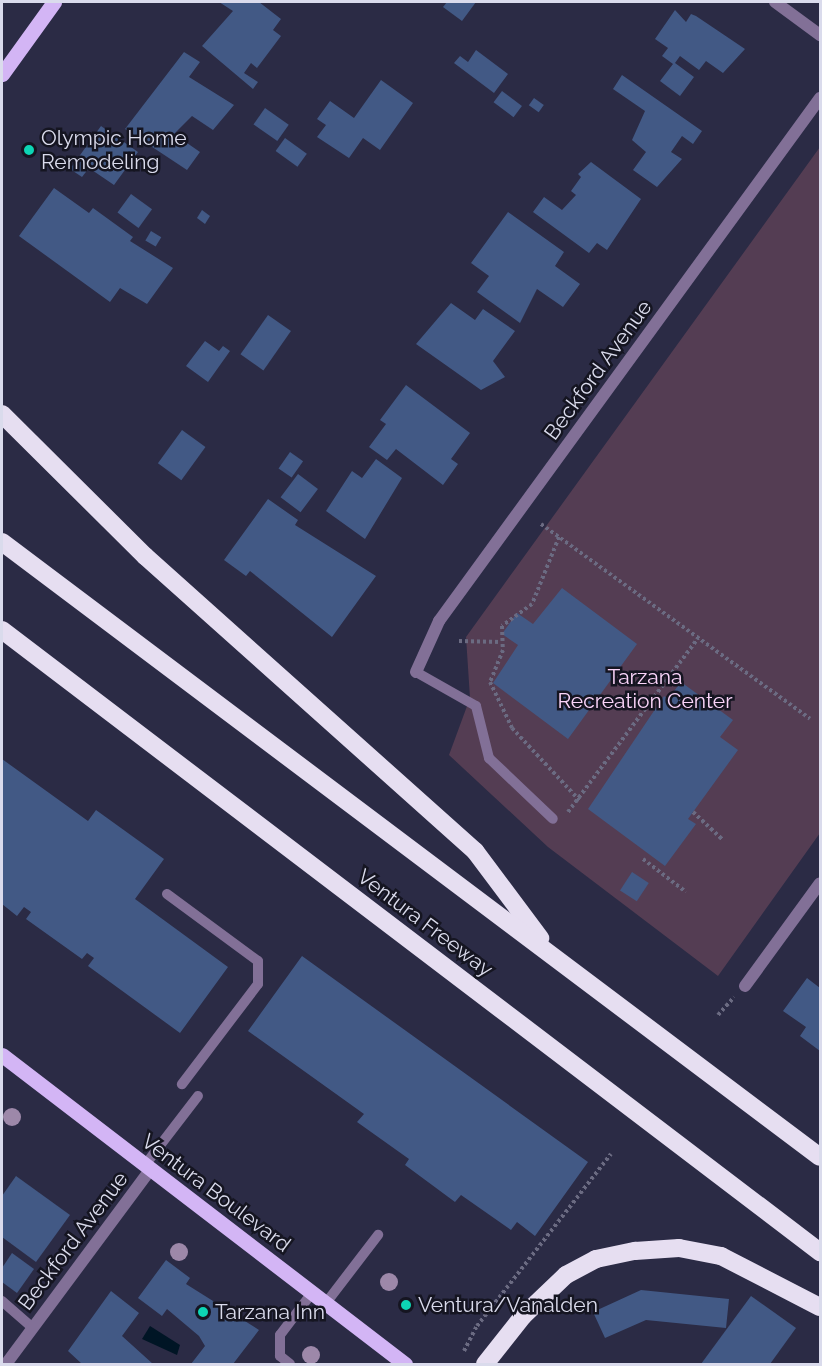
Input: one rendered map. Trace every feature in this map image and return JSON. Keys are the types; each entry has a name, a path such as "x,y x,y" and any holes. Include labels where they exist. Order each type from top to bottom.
{"highway":[{"path":"2,414 145,556 475,851 552,954"},
{"path":"2,542 820,1158"},
{"name":"Ventura Freeway","path":"2,630 820,1252"},
{"path":"485,1365 523,1316 566,1275 596,1259 635,1251 679,1248 721,1256 820,1307"}],"main road":[{"path":"2,74 54,2"},
{"name":"Ventura Boulevard","path":"2,1055 326,1303 398,1362"}],"street":[{"path":"775,2 820,35"},
{"name":"Beckford Avenue","path":"416,672 439,621 820,98"},
{"path":"744,986 820,883"},
{"name":"Beckford Avenue","path":"6,1365 148,1167"}],"lane":[{"path":"416,672 476,706 489,758 553,819"},
{"path":"167,894 258,961 258,984 182,1084"},
{"path":"148,1167 198,1096"},
{"path":"326,1303 378,1235"},
{"path":"290,1365 277,1360 280,1335 312,1293"},
{"path":"2,1301 33,1328"}],"path":[{"path":"541,524 810,719"},
{"path":"559,537 532,604 502,626 492,691 512,728 580,801"},
{"path":"553,819 580,801 698,638"},
{"path":"459,641 501,642"},
{"path":"693,812 723,840"},
{"path":"643,859 686,892"},
{"path":"464,1351 477,1326 611,1154"}],"green space":[{"name":"Tarzana Recreation Center","path":"820,147 820,833 718,976 548,847 449,755 470,698 466,637"}],"water":[{"path":"150,1326 180,1345 177,1355 142,1339"}],"building":[{"path":"219,2 259,2 281,19 273,30 281,36 257,68 251,63 244,73 258,82 253,89 202,46 233,11"},
{"path":"447,2 476,2 462,21 443,7"},
{"path":"675,10 686,22 691,14 696,16 745,49 723,73 706,61 699,70 680,56 675,63 694,77 680,96 660,81 673,64 662,56 668,48 655,39"},
{"path":"476,50 508,74 494,93 454,63 460,56 468,62"},
{"path":"184,52 200,62 189,77 234,105 213,130 192,116 174,134 200,152 187,170 125,129"},
{"path":"622,75 702,131 693,144 682,136 671,152 682,159 657,187 633,170 646,152 632,140 645,111 613,89"},
{"path":"381,80 413,103 380,150 363,138 349,158 317,137 326,125 317,119 330,101 354,118"},
{"path":"502,91 522,106 514,117 494,102"},
{"path":"534,98 544,105 539,112 529,105"},
{"path":"265,108 289,125 277,141 254,124"},
{"path":"101,126 138,152 114,185 89,168 82,177 70,169"},
{"path":"285,138 307,154 297,167 276,151"},
{"path":"591,162 641,199 607,250 597,243 589,253 533,212 544,197 562,210 576,195 571,191 581,177 578,174"},
{"path":"54,188 89,213 93,208 133,237 130,241 173,268 147,304 120,288 110,302 19,236"},
{"path":"131,194 152,209 139,228 117,213"},
{"path":"202,210 210,216 205,224 197,218"},
{"path":"508,212 564,252 555,266 580,284 563,307 537,289 520,323 477,292 489,276 471,263"},
{"path":"151,231 161,237 156,247 145,240"},
{"path":"451,303 475,320 483,309 515,331 493,361 505,377 481,390 416,344"},
{"path":"268,315 291,331 263,370 240,354"},
{"path":"205,341 219,351 223,346 230,351 208,382 186,366"},
{"path":"406,385 470,433 451,459 458,464 443,485 396,449 387,460 369,447 386,424 380,420"},
{"path":"182,430 205,447 181,480 158,463"},
{"path":"290,452 303,461 292,478 279,468"},
{"path":"376,459 402,478 365,539 326,511 352,471 362,478"},
{"path":"298,474 318,489 301,512 281,497"},
{"path":"268,499 298,520 295,525 376,576 332,637 250,571 246,576 224,560"},
{"path":"562,588 637,644 568,739 493,683 518,645 502,634 517,613 533,624"},
{"path":"681,682 733,720 720,737 738,750 688,819 696,824 665,866 588,809 664,696 668,699"},
{"path":"2,759 88,821 96,810 164,859 135,899 228,967 180,1033 88,966 94,958 87,953 82,959 26,919 31,912 24,907 17,916 2,904"},
{"path":"632,872 649,883 637,901 620,890"},
{"path":"302,956 588,1162 535,1236 517,1222 511,1230 461,1195 455,1202 405,1165 409,1159 357,1122 364,1114 248,1031"},
{"path":"807,978 820,988 820,1051 800,1036 806,1027 783,1011"},
{"path":"16,1176 70,1215 36,1262 2,1237 2,1196"},
{"path":"12,1253 34,1269 17,1293 2,1282 2,1268"},
{"name":"Tarzana Inn","path":"166,1260 190,1278 186,1284 259,1330 233,1364 191,1364 205,1346 199,1336 167,1309 162,1316 138,1298"},
{"path":"641,1290 729,1299 726,1328 646,1320 605,1338 593,1312"},
{"path":"111,1291 139,1313 122,1336 153,1364 82,1364 68,1351"},
{"path":"751,1296 796,1328 770,1364 701,1364"}],"place":[{"name":"Olympic Home Remodeling","path":"29,150"},
{"name":"Ventura/Vanalden","path":"406,1305"},
{"name":"Tarzana Inn","path":"203,1312"}]}
